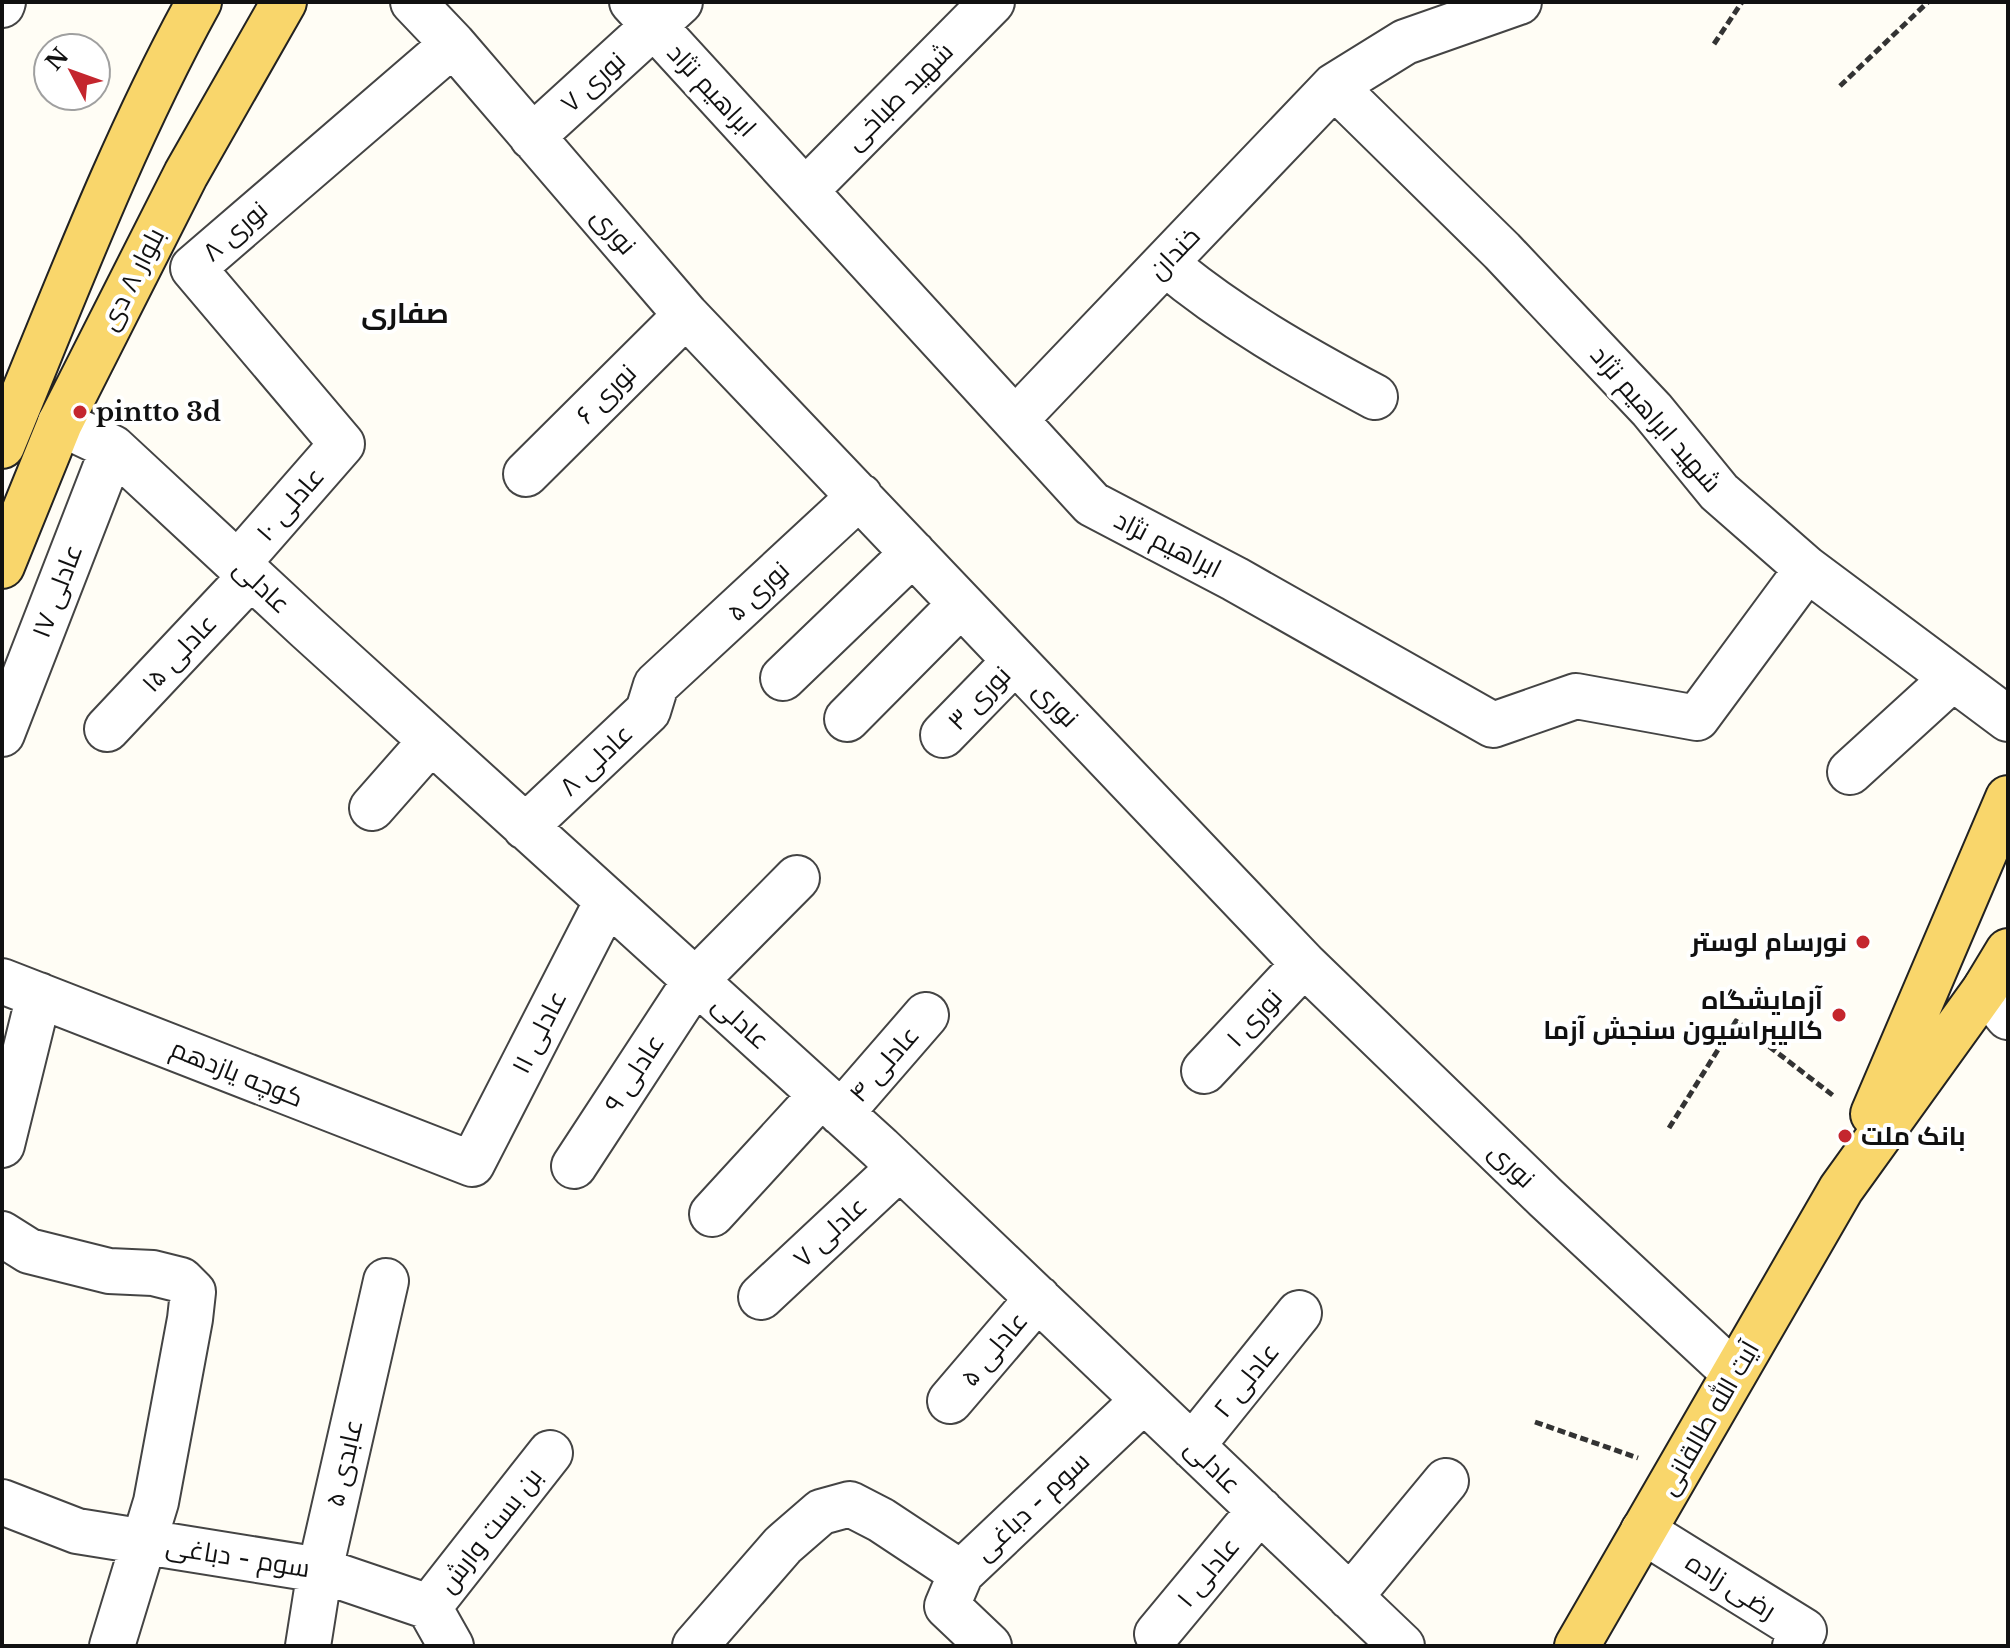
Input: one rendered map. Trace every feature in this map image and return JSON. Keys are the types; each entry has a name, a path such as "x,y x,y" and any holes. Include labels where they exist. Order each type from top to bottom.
{"main road":[{"name":"بلوار ۸ دی","path":"6,422 164,65 199,2"},
{"name":"بلوار ۸ دی","path":"2,566 60,423 186,174 284,2"},
{"name":"آیت الله طالقانی","path":"1577,1646 1841,1189 2008,798"},
{"name":"آیت الله طالقانی","path":"1841,1189 1996,1003 2008,951"}],"street":[{"name":"نوری","path":"413,2 453,44 686,315 1304,964 1546,1198 1734,1373"},
{"name":"شهید طباخی","path":"806,190 992,2"},
{"name":"خندان","path":"1015,420 1334,86 1405,42 1491,7"},
{"name":"ابراهیم نژاد","path":"655,10 806,190 1092,504 1235,579 1493,725 1576,696 1697,718 1807,569"},
{"name":"نوری ۷","path":"532,137 655,10"},
{"name":"نوری ۸","path":"342,444 193,268 453,44"},
{"name":"شهید ابراهیم نژاد","path":"1334,86 1502,251 1652,410 1719,492 1807,569 2008,719"},
{"path":"1165,263 1206,298 1316,366 1375,397"},
{"name":"نوری ۶","path":"526,474 686,315"},
{"name":"عادلی","path":"60,423 113,448 900,1167 1402,1646"},
{"name":"عادلی ۱۰","path":"244,570 342,444"},
{"name":"عادلی ۱۷","path":"2,734 113,448"},
{"name":"نوری ۵","path":"656,685 860,496"},
{"path":"783,678 913,553"},
{"name":"عادلی ۱۵","path":"107,729 244,570"},
{"path":"847,719 961,604"},
{"name":"نوری ۳","path":"943,735 1015,661"},
{"path":"1850,772 1952,679"},
{"name":"عادلی ۸","path":"525,827 648,711 656,685"},
{"path":"372,808 431,741"},
{"name":"عادلی ۹","path":"574,1166 695,981 797,878"},
{"name":"عادلی ۱۱","path":"472,1164 607,901"},
{"name":"نوری ۱","path":"1204,1071 1304,964"},
{"path":"2,1145 20,988"},
{"name":"کوچه یازدهم","path":"20,988 472,1164"},
{"name":"عادلی ۴","path":"712,1214 926,1015"},
{"name":"عادلی ۷","path":"761,1297 900,1167"},
{"path":"2,1234 29,1251 109,1271 153,1273 181,1280 193,1292 156,1502 112,1646"},
{"name":"عابدی ۵","path":"308,1646 320,1570 386,1281"},
{"name":"عادلی ۵","path":"950,1401 1038,1298"},
{"name":"عادلی ۲","path":"1192,1446 1299,1313"},
{"name":"سوم - دباغی","path":"695,1646 783,1545 821,1512 850,1504 881,1520 961,1573 1144,1400"},
{"name":"بن بست وارش","path":"429,1607 550,1453"},
{"path":"1350,1597 1446,1481"},
{"name":"سوم - دباغی","path":"2,1502 77,1531 320,1570 429,1607"},
{"name":"عادلی ۱","path":"1157,1634 1260,1510"},
{"name":"رضی زاده","path":"1643,1531 1804,1631 1795,1646"},
{"path":"961,1573 947,1606 989,1646"},
{"path":"429,1607 451,1646"}],"path":[{"path":"1714,44 1742,2"},
{"path":"1840,86 1928,2"},
{"path":"1669,1128 1736,1021 1869,1123"},
{"path":"1535,1422 1677,1472"}],"place":[{"name":"pintto 3d","path":"80,412"},
{"name":"نورسام لوستر","path":"1863,942"},
{"name":"آزمایشگاه کالیبراسیون سنجش آزما","path":"1839,1015"},
{"name":"بانک ملت","path":"1845,1136"}],"district":[{"name":"صفاری","path":"405,313"}]}
